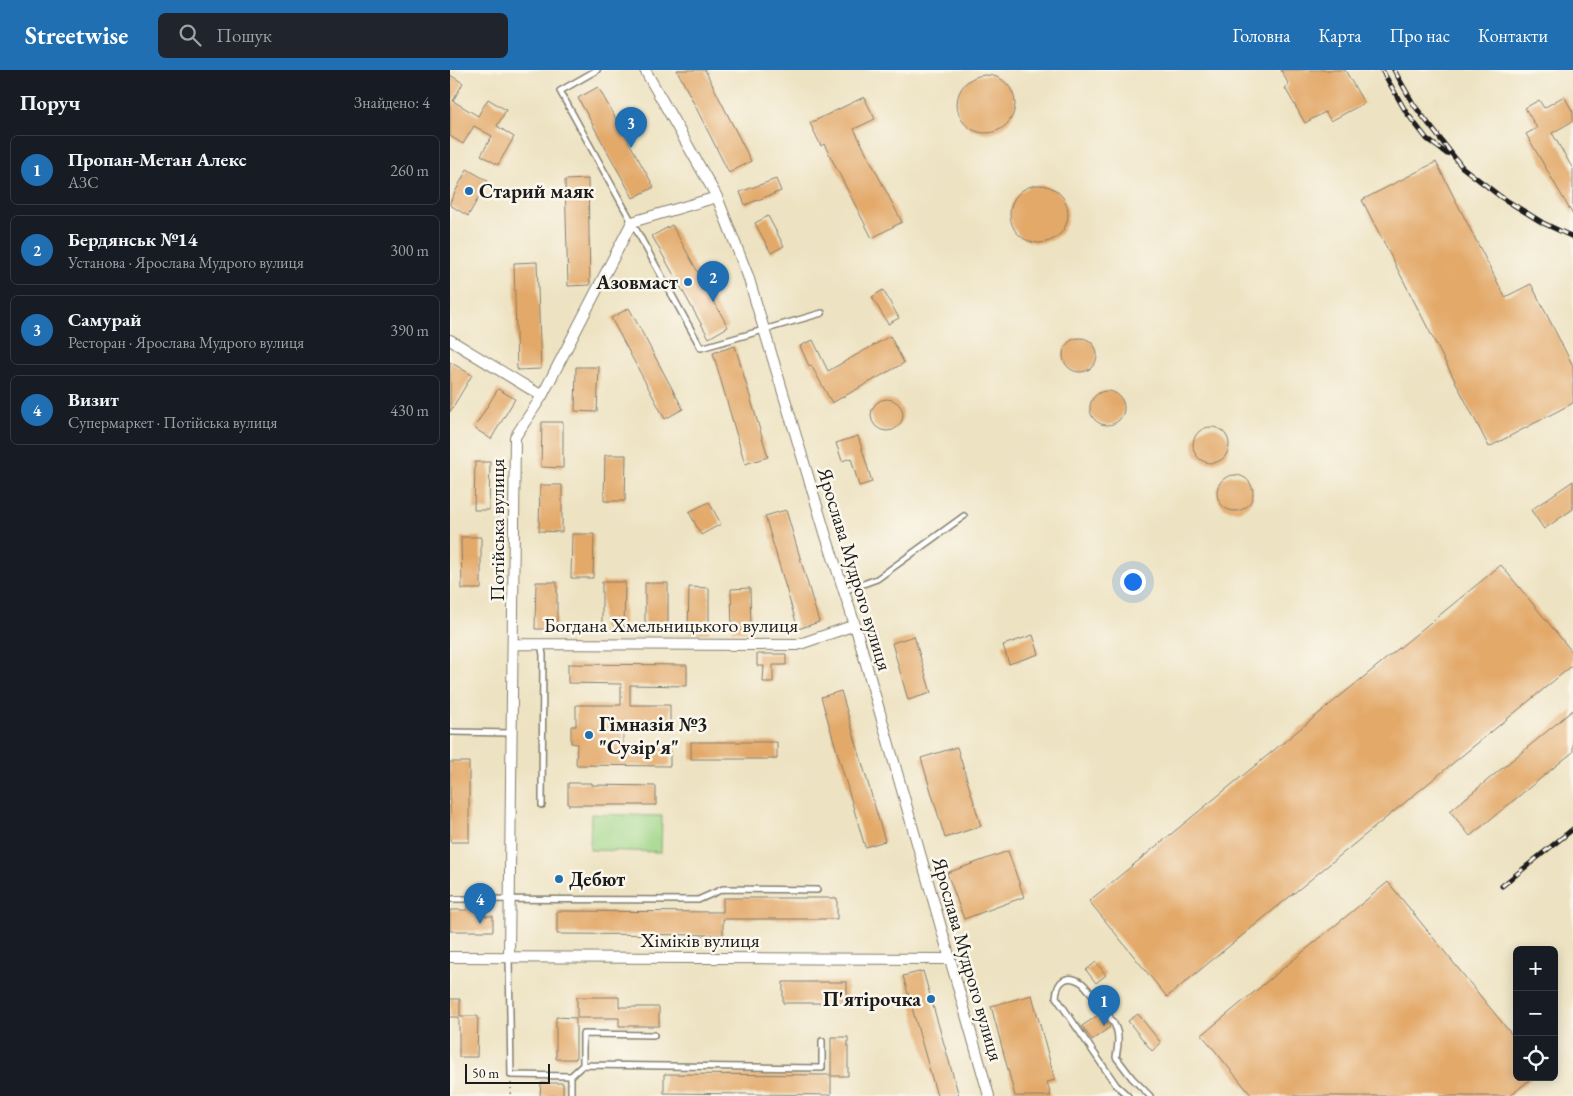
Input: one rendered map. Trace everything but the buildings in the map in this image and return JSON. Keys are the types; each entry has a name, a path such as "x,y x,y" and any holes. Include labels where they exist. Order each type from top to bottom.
{"street":[{"name":"Ярослава Мудрого вулиця","path":"645,70 717,197 748,276 826,536 855,625 989,1096"},
{"path":"632,222 717,197"},
{"name":"Потійська вулиця","path":"509,957 515,437 542,396 632,222"},
{"path":"450,340 542,396"},
{"name":"Богдана Хмельницького вулиця","path":"514,644 797,645 855,625"},
{"name":"Хіміків вулиця","path":"450,956 949,959"}],"lane":[{"path":"597,70 560,91 701,348 822,313"},
{"path":"844,591 877,579 964,516"},
{"path":"541,644 543,655 542,805"},
{"path":"450,732 512,733"},
{"path":"450,899 698,900 723,890 818,890"},
{"path":"509,957 511,1075 571,1076 584,1065 822,1068 822,1041"},
{"path":"1128,1096 1116,1085 1056,997 1057,987 1062,981 1070,979 1083,983 1116,1026 1118,1040 1116,1057 1132,1078 1150,1096"},
{"path":"584,1065 583,1034 654,1034"},
{"path":"571,1076 571,1096"}],"path":[{"path":"511,1075 511,1096"}],"green space":[{"path":"591,814 662,816 661,852 590,850"}],"railway":[{"path":"1382,70 1406,112 1427,139 1447,154"},
{"path":"1394,70 1414,105 1462,167 1501,197 1543,223 1573,237"},
{"path":"1502,886 1573,829"}],"place":[{"name":"Самурай","path":"631,148"},
{"name":"Старий маяк","path":"469,191"},
{"name":"Азовмаст","path":"688,282"},
{"name":"Бердянськ №14","path":"713,302"},
{"name":"Гімназія №3 \"Сузір'я\"","path":"589,735"},
{"name":"Дебют","path":"559,879"},
{"name":"Визит","path":"480,924"},
{"name":"П'ятірочка","path":"931,999"},
{"name":"Пропан-Метан Алекс","path":"1104,1026"}]}
